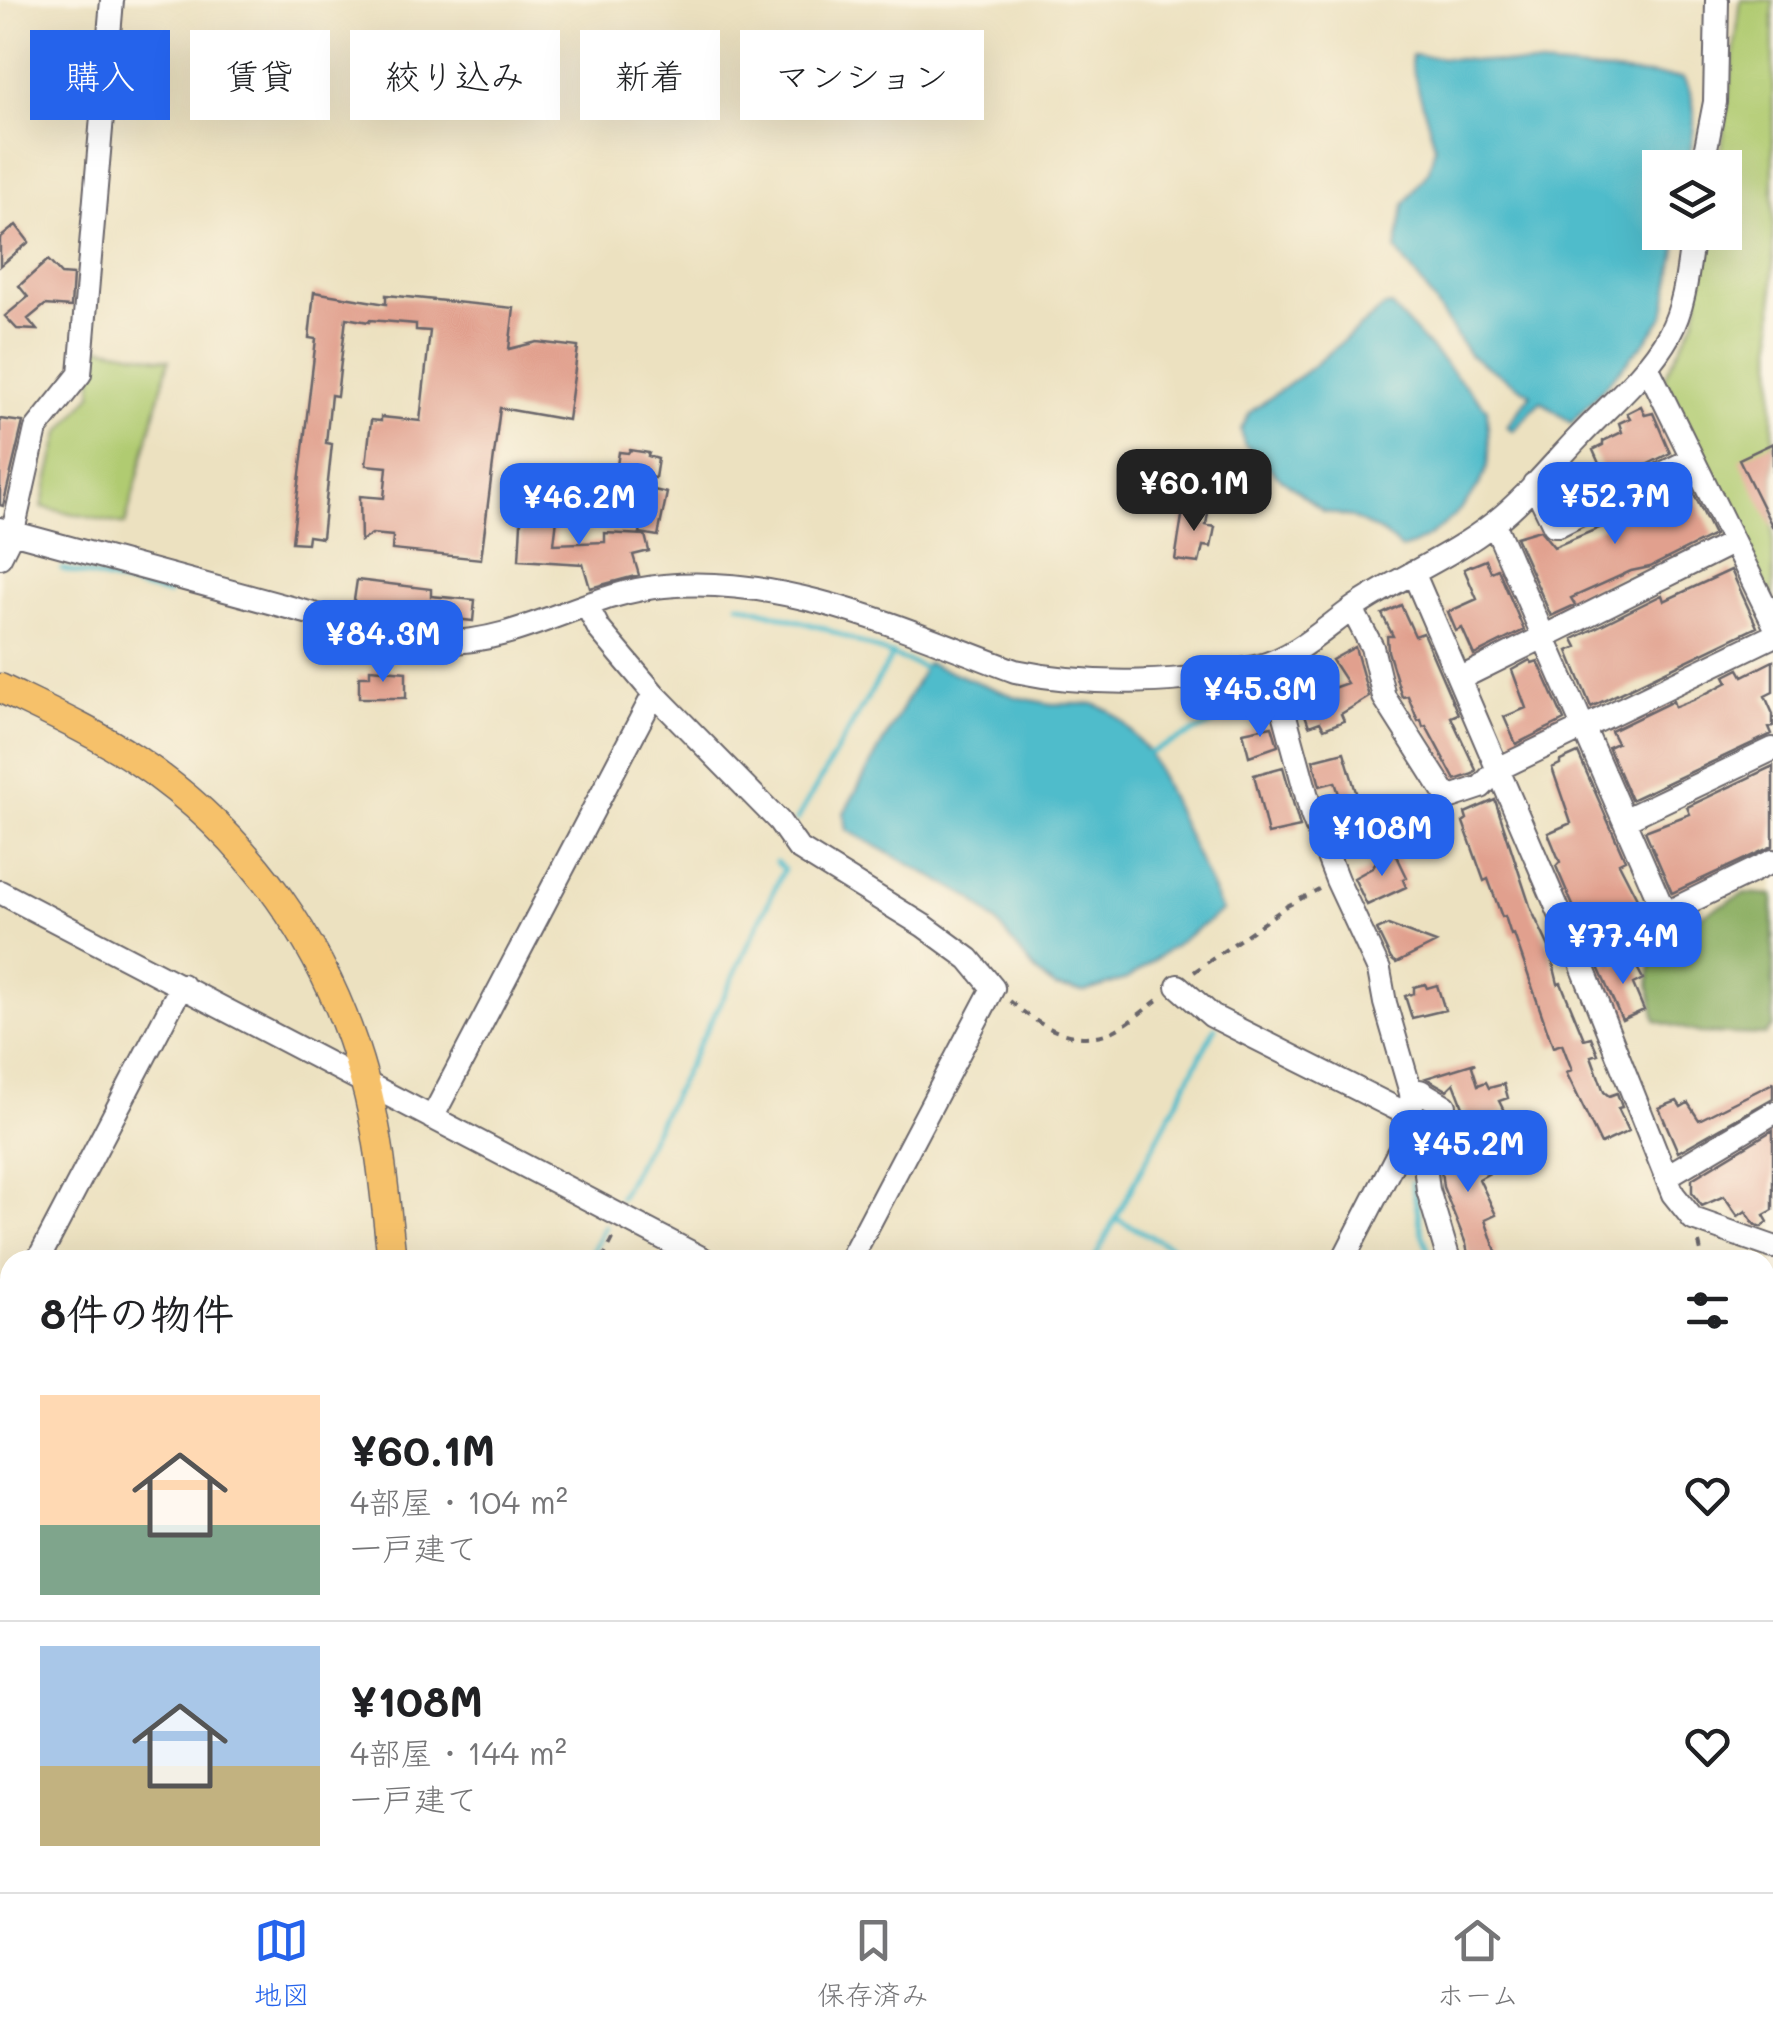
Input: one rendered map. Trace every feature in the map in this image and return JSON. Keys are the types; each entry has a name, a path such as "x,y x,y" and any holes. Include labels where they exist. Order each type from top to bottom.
{"main road":[{"path":"0,688 133,758 176,789 224,831 303,932 334,990 365,1082 376,1133 391,1250"}],"street":[{"path":"0,557 36,430 80,374 112,0"},
{"path":"1706,150 1716,102 1718,0"},
{"path":"7,530 418,640 468,640 630,591 661,586 758,588 844,609 1015,671 1049,678 1104,682 1172,679 1265,665 1306,644 1352,609 1494,523 1534,484 1646,366 1669,336 1682,305 1690,250"},
{"path":"1646,366 1773,622"},
{"path":"1534,484 1554,525 1559,525 1692,459"},
{"path":"1494,523 1665,914"},
{"path":"1460,679 1732,543"},
{"path":"1413,572 1578,956 1673,1194 1693,1218 1769,1241"},
{"path":"587,606 599,628 654,694 779,821 798,848 924,926 969,959 994,988 855,1250"},
{"path":"1352,609 1372,648 1384,696 1448,798 1481,787 1498,769 1773,636"},
{"path":"1265,665 1279,694 1312,814 1379,970 1384,1003 1411,1092 1414,1124 1349,1250"},
{"path":"432,1118 654,694"},
{"path":"1624,820 1773,748"},
{"path":"1578,956 1773,862"},
{"path":"0,892 686,1250"},
{"path":"43,1250 182,985"},
{"path":"1178,986 1212,1016 1399,1110 1414,1124 1422,1140 1428,1190 1446,1250"},
{"path":"1411,1092 1420,1091 1445,1106"},
{"path":"1668,1176 1773,1113"}],"path":[{"path":"607,1250 624,1218"}],"green space":[{"path":"1741,0 1773,0 1773,603 1664,378 1695,319 1706,250 1742,250 1742,150 1721,150"},
{"path":"94,346 169,360 125,525 42,507 60,433 92,394"},
{"path":"1746,893 1773,895 1773,1027 1765,1035 1700,1033 1656,1021 1649,985 1653,939"}],"water":[{"path":"1412,55 1683,78 1689,89 1694,122 1690,150 1642,150 1642,250 1676,250 1664,316 1571,423 1541,401 1513,431 1507,426 1531,394 1469,355 1396,250 1404,205 1429,170 1435,146 1411,64"},
{"path":"1391,306 1487,409 1489,444 1488,464 1476,490 1454,516 1427,537 1401,549 1383,533 1350,517 1323,511 1244,444 1241,430 1249,413 1384,307"},
{"path":"927,663 1016,697 1051,704 1094,704 1110,711 1150,754 1222,911 1129,978 1084,992 1055,987 1037,973 971,898 847,830 844,813"}],"building":[{"path":"16,225 29,242 0,266 0,238"},
{"path":"48,260 61,274 73,275 71,307 45,305 28,319 37,330 17,329 5,316 28,297 19,286"},
{"path":"314,292 386,304 386,295 514,308 509,349 537,342 578,347 568,420 500,408 481,559 392,550 393,536 372,534 361,541 360,496 384,498 387,467 366,465 371,420 381,421 381,417 420,421 430,331 416,330 416,324 346,318 337,396 331,395 326,443 332,444 322,538 308,536 307,543 292,542 316,339 309,338"},
{"path":"1641,406 1645,415 1653,413 1670,453 1562,507 1556,494 1601,468 1593,450 1622,432 1619,423 1630,418 1627,413"},
{"path":"0,419 23,422 3,506 0,505"},
{"path":"1773,443 1773,528 1739,459"},
{"path":"630,450 658,459 655,478 616,472 619,452"},
{"path":"1690,486 1714,535 1650,567 1631,571 1571,598 1575,605 1551,616 1516,537 1540,530 1554,547 1640,511 1636,503 1669,487 1674,495"},
{"path":"645,488 667,493 658,536 640,533"},
{"path":"1184,504 1209,507 1206,525 1215,527 1211,547 1203,546 1199,563 1175,560"},
{"path":"522,505 558,510 554,544 605,542 605,533 645,535 649,551 633,555 639,575 590,588 583,564 519,560"},
{"path":"1486,560 1491,572 1498,569 1524,630 1474,655 1462,628 1456,631 1448,612 1477,599 1464,569"},
{"path":"1731,570 1757,627 1591,707 1568,651 1577,647 1573,639 1662,595 1664,601"},
{"path":"357,580 431,589 431,596 475,600 473,621 353,607"},
{"path":"1401,605 1415,636 1423,633 1458,714 1451,717 1476,770 1473,774 1455,780 1426,726 1418,721 1408,696 1402,697 1388,651 1387,636 1393,636 1382,614"},
{"path":"1355,647 1369,697 1341,714 1344,721 1324,729 1320,722 1309,726 1305,703 1311,700 1310,696 1347,683 1332,660"},
{"path":"1530,660 1538,661 1564,720 1516,744 1504,717 1526,708 1512,670"},
{"path":"1773,661 1773,692 1765,696 1773,714 1773,726 1769,727 1772,734 1631,800 1608,747 1617,743 1611,731 1673,701 1675,707 1693,700 1728,682 1725,676 1739,669 1743,676"},
{"path":"370,669 406,672 406,698 359,698 359,676 370,676"},
{"path":"1272,726 1278,746 1249,756 1243,732"},
{"path":"1344,752 1361,809 1346,815 1335,782 1320,786 1313,760"},
{"path":"1578,753 1625,860 1619,863 1642,908 1586,936 1556,866 1560,862 1548,833 1571,823 1552,768"},
{"path":"1773,766 1773,846 1672,893 1645,831 1690,814 1687,807"},
{"path":"1283,767 1300,827 1268,834 1254,775"},
{"path":"1495,800 1531,909 1549,947 1558,984 1561,983 1584,1039 1591,1037 1598,1054 1591,1056 1604,1092 1609,1096 1617,1093 1622,1107 1618,1108 1629,1131 1601,1144 1566,1072 1572,1070 1562,1044 1553,1047 1514,934 1511,935 1505,916 1502,917 1488,879 1484,881 1463,822 1467,819 1465,813"},
{"path":"1359,815 1366,837 1340,846 1332,825"},
{"path":"1394,850 1407,877 1403,880 1406,887 1367,905 1354,878"},
{"path":"1388,925 1436,943 1396,963 1377,930"},
{"path":"1613,960 1616,966 1633,960 1643,979 1633,984 1644,1010 1622,1020 1598,967"},
{"path":"1425,984 1427,988 1437,985 1445,1010 1412,1018 1405,996 1414,993 1414,987"},
{"path":"1475,1063 1472,1066 1478,1085 1486,1082 1489,1088 1504,1084 1508,1098 1499,1101 1504,1111 1470,1131 1454,1083 1447,1090 1426,1078"},
{"path":"1773,1083 1773,1098 1678,1152 1659,1108 1677,1101 1681,1107 1688,1103 1699,1120"},
{"path":"1773,1130 1773,1210 1764,1215 1768,1222 1761,1227 1754,1224 1746,1211 1738,1216 1724,1196 1702,1206 1692,1193 1692,1179"},
{"path":"1456,1133 1472,1168 1498,1154 1504,1165 1479,1179 1496,1215 1485,1220 1496,1250 1467,1250 1443,1187 1437,1137"}],"waterway":[{"path":"62,569 168,594"},
{"path":"739,604 823,628 924,668"},
{"path":"797,820 893,654"},
{"path":"1149,753 1214,723"},
{"path":"620,1197 725,994 784,869 776,862"},
{"path":"1099,1250 1215,1028"},
{"path":"1412,1183 1428,1250"},
{"path":"1115,1218 1177,1250"},
{"path":"593,1250 605,1226"}]}
